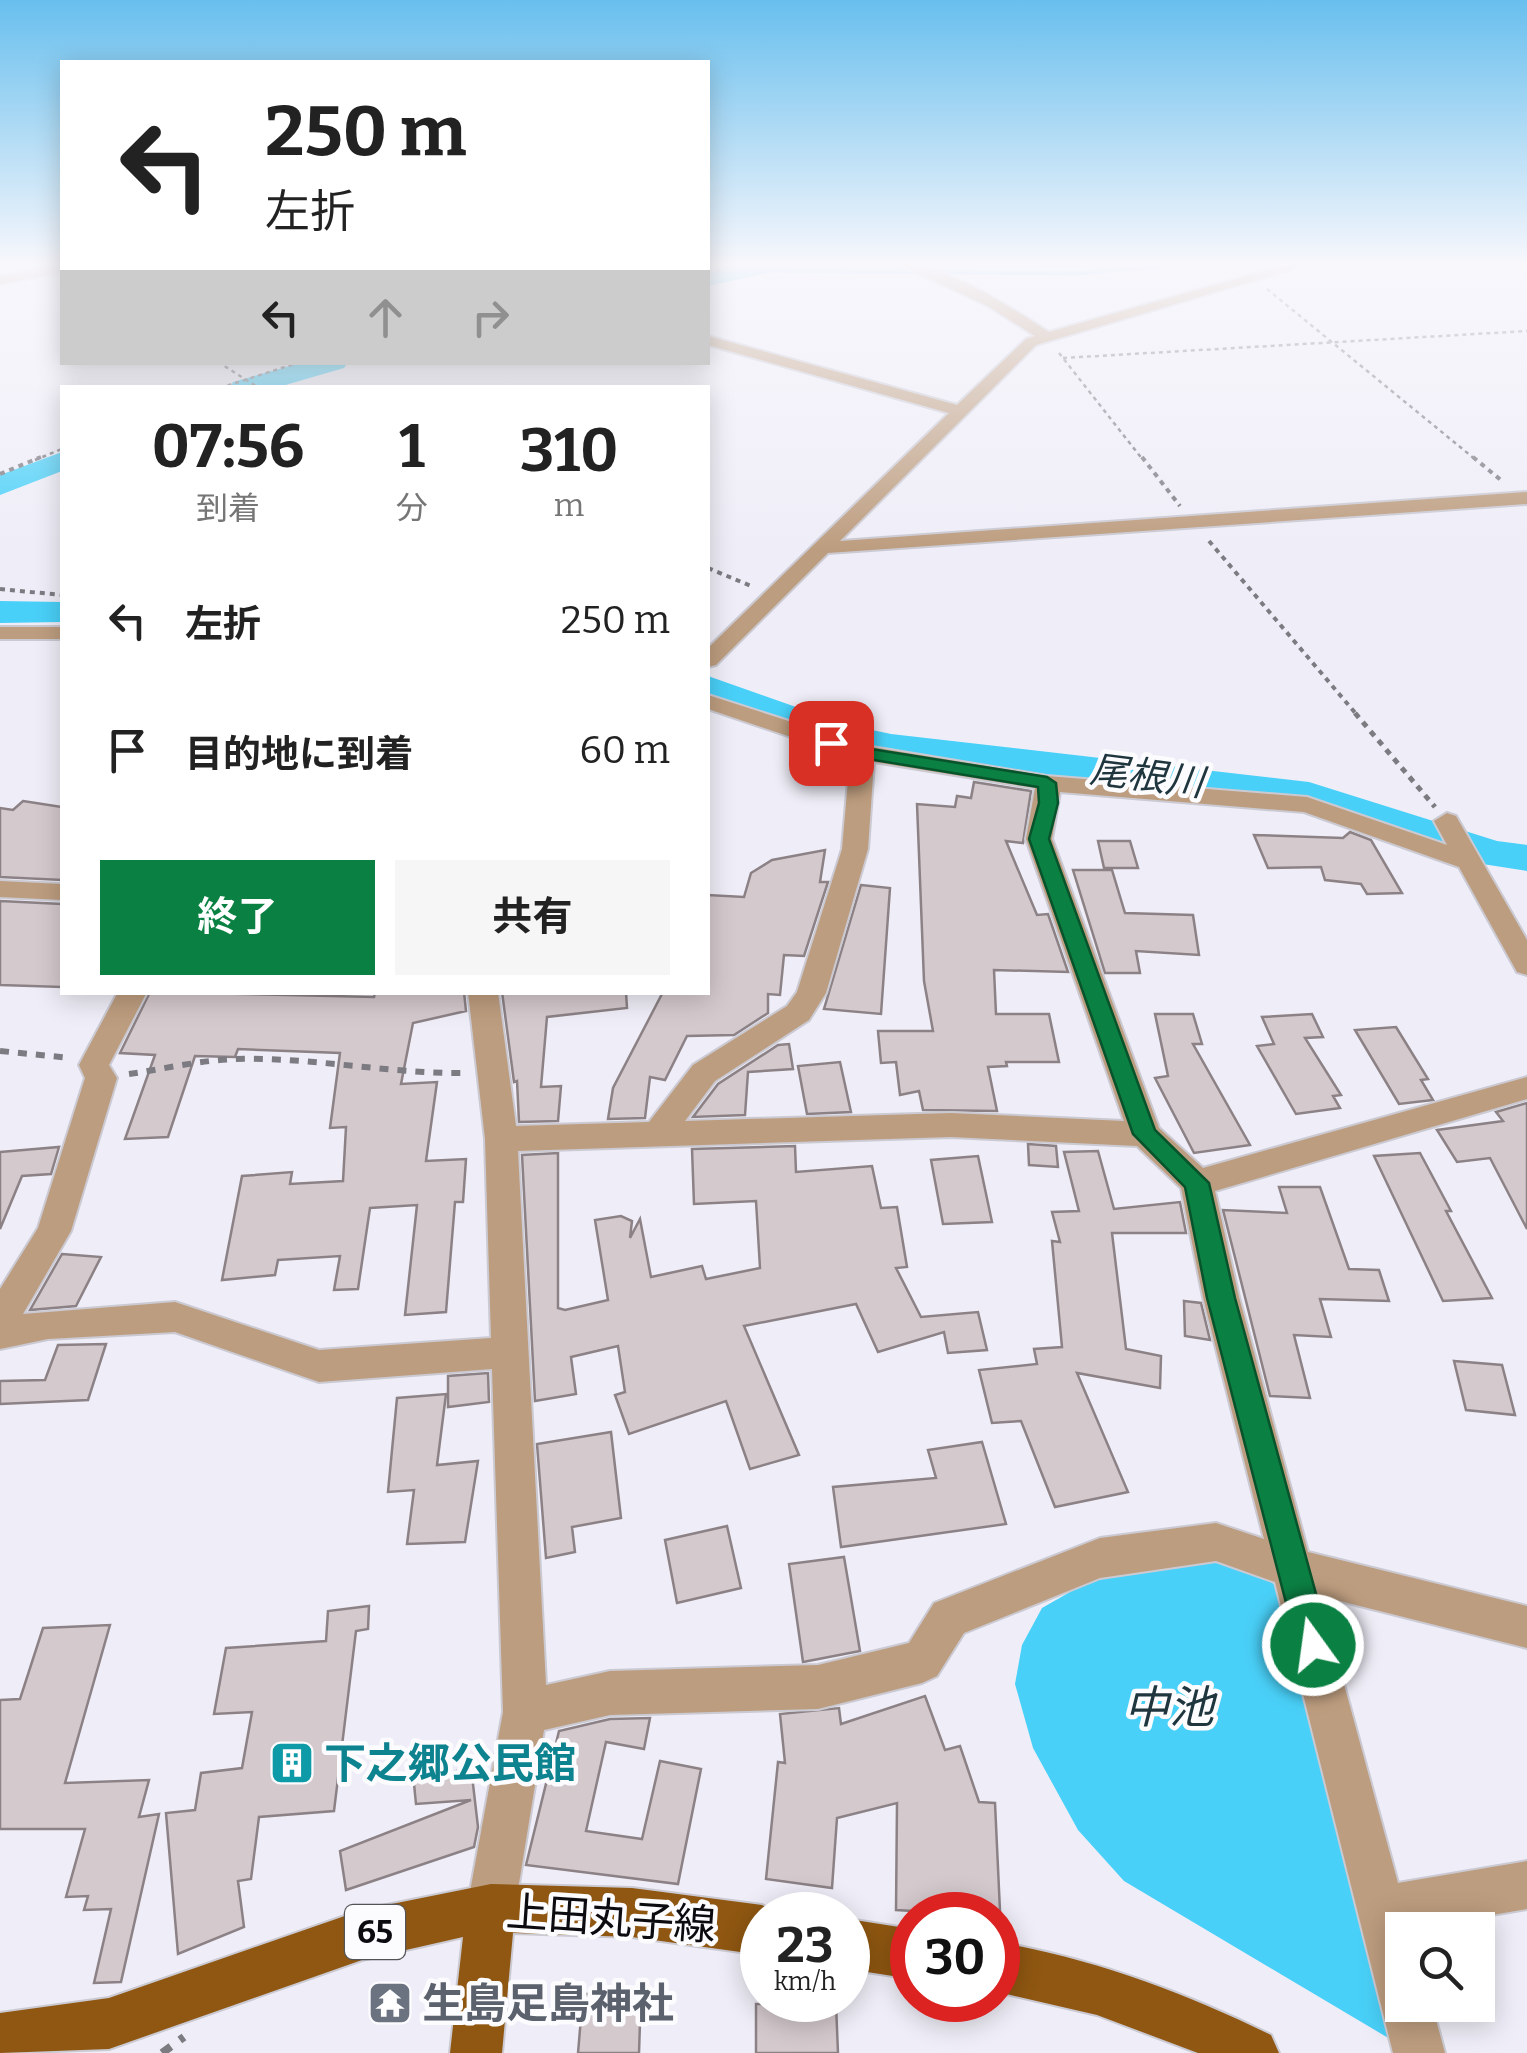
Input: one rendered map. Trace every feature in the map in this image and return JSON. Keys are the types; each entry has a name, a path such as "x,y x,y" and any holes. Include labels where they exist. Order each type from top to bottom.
{"main road":[{"name":"上田丸子線","path":"0,2039 68,2034 116,2024 348,1940 414,1921 491,1908 646,1913 740,1927"},
{"path":"476,2053 491,1908"},
{"path":"1020,1972 1094,1987 1151,2006 1253,2053"}],"street":[{"path":"774,359 958,411"},
{"path":"710,658 1010,359"},
{"path":"820,548 1525,498"},
{"path":"0,633 60,633"},
{"path":"710,703 862,753 1047,783 1307,806 1470,862"},
{"path":"658,1133 704,1074 798,1013 811,993 855,849 862,753"},
{"path":"1047,783 1048,803 1039,839 1145,1134 1197,1183 1221,1298 1385,1922"},
{"path":"1447,821 1527,965"},
{"path":"0,889 60,892"},
{"path":"0,1320 54,1231 97,1072 132,995"},
{"path":"483,995 501,1140 524,1712 491,1908"},
{"path":"1197,1183 1527,1088"},
{"path":"501,1140 950,1125 1145,1134"},
{"path":"0,1334 48,1324 175,1317 318,1366 510,1352"},
{"path":"524,1712 610,1692 818,1687 922,1661 948,1618 1100,1558 1216,1542 1294,1569 1527,1627"},
{"path":"1382,1910 1527,1885"},
{"path":"1411,2022 1419,2053"}],"path":[{"path":"1064,359 1336,697 1447,821"},
{"path":"1354,359 1525,498"},
{"path":"222,365 253,385"},
{"path":"229,385 291,365"},
{"path":"0,474 60,450"},
{"path":"710,569 772,594"},
{"path":"0,589 60,595"},
{"path":"0,1051 55,1053 97,1072 232,1060 309,1061 400,1074 493,1073"}],"water":[{"name":"中池","path":"1244,1562 1286,1593 1390,2039 1124,1881 1078,1830 1033,1748 1015,1684 1022,1645 1042,1608 1084,1584 1153,1563"}],"building":[{"path":"974,782 1031,791 1023,843 1006,841 1037,915 1048,914 1068,972 994,970 996,1014 1049,1014 1059,1062 1006,1062 1007,1066 988,1067 997,1111 923,1110 919,1091 900,1095 896,1062 881,1063 878,1031 933,1031 924,981 917,804 955,807 957,796 971,798"},
{"path":"23,801 60,807 60,880 0,877 0,808 13,810"},
{"path":"1350,832 1371,840 1402,893 1367,894 1361,884 1325,880 1321,867 1268,868 1254,835 1343,838"},
{"path":"1098,841 1130,841 1138,868 1104,868"},
{"path":"825,850 820,882 828,882 804,956 784,955 780,995 768,994 768,1013 734,1035 687,1036 665,1080 650,1077 645,1118 608,1119 613,1088 661,995 710,995 710,895 744,897 751,873 772,860"},
{"path":"1073,870 1112,870 1125,913 1193,915 1199,955 1136,951 1140,973 1105,973"},
{"path":"861,885 890,888 881,1014 824,1009"},
{"path":"0,901 60,904 60,987 0,985"},
{"path":"149,995 464,995 466,1011 413,1023 401,1084 437,1082 426,1161 466,1159 463,1202 455,1202 446,1312 405,1315 417,1205 370,1208 358,1289 334,1290 340,1256 278,1260 275,1275 222,1280 242,1176 292,1172 290,1184 343,1181 346,1127 330,1128 340,1053 238,1049 235,1057 195,1056 168,1137 125,1139 155,1055 120,1053"},
{"path":"502,995 626,995 627,1008 547,1017 541,1087 561,1086 558,1121 519,1122 517,1081 514,1082"},
{"path":"1155,1014 1193,1014 1202,1044 1193,1044 1250,1145 1194,1153 1155,1078 1168,1076"},
{"path":"1312,1014 1323,1037 1305,1038 1341,1095 1333,1096 1340,1108 1296,1114 1257,1046 1274,1044 1262,1017"},
{"path":"1396,1027 1428,1079 1421,1080 1433,1100 1399,1104 1355,1030"},
{"path":"789,1044 793,1069 748,1072 745,1115 693,1117 718,1084 778,1045"},
{"path":"840,1062 851,1112 807,1114 798,1066"},
{"path":"1527,1103 1527,1229 1490,1158 1457,1162 1437,1130 1503,1121 1496,1112"},
{"path":"1028,1144 1056,1146 1058,1167 1029,1165"},
{"path":"795,1146 796,1172 872,1166 881,1208 897,1207 907,1267 896,1268 921,1317 978,1312 987,1350 948,1353 944,1332 878,1352 856,1304 744,1326 799,1455 750,1469 726,1401 629,1434 615,1395 625,1392 618,1346 571,1357 576,1394 535,1401 522,1155 558,1153 558,1308 565,1310 608,1300 595,1220 621,1216 632,1221 630,1238 640,1219 651,1277 702,1266 706,1279 760,1268 756,1201 694,1204 692,1149"},
{"path":"59,1147 51,1174 22,1176 0,1229 0,1152"},
{"path":"1098,1151 1114,1209 1180,1202 1186,1233 1112,1233 1126,1349 1161,1356 1160,1388 1077,1373 1128,1492 1055,1507 1021,1421 992,1423 979,1370 1037,1364 1034,1349 1062,1347 1052,1241 1060,1242 1052,1212 1079,1211 1064,1152"},
{"path":"1420,1153 1492,1298 1443,1301 1374,1156"},
{"path":"978,1156 992,1222 943,1224 931,1160"},
{"path":"1279,1187 1320,1187 1349,1269 1379,1270 1389,1301 1320,1299 1331,1337 1294,1335 1310,1398 1270,1396 1223,1210 1287,1213"},
{"path":"62,1254 101,1257 76,1306 30,1310"},
{"path":"1184,1301 1201,1303 1210,1340 1185,1336"},
{"path":"106,1344 88,1400 0,1404 0,1381 45,1380 58,1345"},
{"path":"1454,1361 1502,1365 1515,1415 1466,1410"},
{"path":"488,1373 489,1402 448,1407 448,1376"},
{"path":"446,1394 437,1465 478,1461 465,1542 407,1544 414,1490 388,1492 397,1398"},
{"path":"611,1432 621,1518 572,1527 575,1552 546,1558 537,1444"},
{"path":"982,1442 1006,1524 841,1547 833,1487 936,1478 928,1450"},
{"path":"727,1526 741,1588 677,1603 665,1540"},
{"path":"844,1557 860,1651 803,1662 789,1564"},
{"path":"369,1606 368,1629 356,1631 334,1811 259,1817 251,1879 238,1881 244,1927 178,1954 166,1813 195,1810 201,1773 242,1768 252,1712 214,1714 226,1648 326,1641 328,1611"},
{"path":"110,1625 65,1783 149,1780 139,1817 159,1814 121,1982 94,1983 111,1909 84,1910 88,1896 66,1897 85,1829 0,1829 0,1700 20,1699 43,1628"},
{"path":"925,1696 945,1750 960,1746 979,1802 995,1803 999,1892 896,1892 897,1803 837,1818 832,1888 766,1879 778,1762 785,1763 780,1714 839,1708 841,1724"},
{"path":"650,1718 644,1749 606,1742 586,1831 642,1839 660,1761 701,1769 678,1884 526,1865 559,1731 610,1719"},
{"path":"471,1767 478,1827 474,1847 346,1890 340,1851 471,1800 416,1804 413,1774 437,1768 438,1776"},
{"path":"641,1992 639,2053 578,2053 583,1994"},
{"path":"756,2022 837,2022 838,2053 756,2053"}],"waterway":[{"path":"254,385 324,365"},
{"path":"0,486 60,462"},
{"name":"尾根川","path":"0,612 60,612"},
{"name":"尾根川","path":"710,688 834,734 891,746 1309,795 1492,854 1527,858"}],"place":[{"name":"下之郷公民館","path":"292,1763"},
{"name":"生島足島神社","path":"390,2003"}],"route":[{"path":"831,743 862,753 1047,783 1048,803 1039,839 1145,1134 1197,1183 1221,1298 1313,1645"}]}
